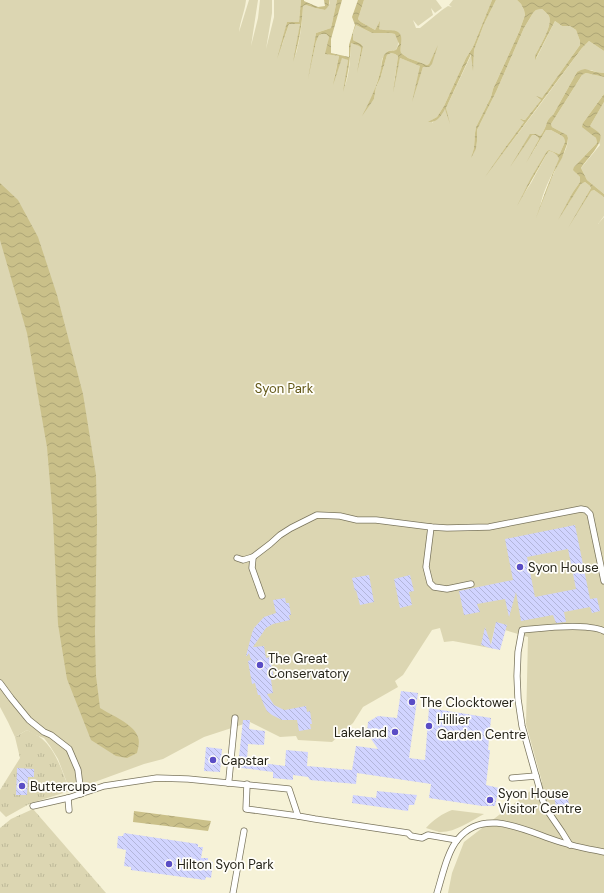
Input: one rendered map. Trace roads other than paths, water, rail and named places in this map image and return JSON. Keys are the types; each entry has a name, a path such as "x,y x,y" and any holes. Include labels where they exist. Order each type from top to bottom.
{"lane":[{"path":"237,558 243,560 253,557 280,535 317,515 340,516 357,520 376,520 431,528 447,528 489,527 581,509 586,510 590,514 604,581"},
{"path":"431,528 426,567 430,583 434,587 447,589 471,584"},
{"path":"253,557 252,568 262,596"},
{"path":"570,845 547,810 543,801 522,726 518,700 518,652 522,630 568,626 601,629 604,631"},
{"path":"0,682 29,720 69,749 78,770 81,794"},
{"path":"228,783 230,779 235,718"},
{"path":"512,778 536,776"},
{"path":"33,806 68,798 104,786 157,778 188,779 289,789 298,816"},
{"path":"248,784 246,809 408,833 411,836 422,838 428,836 457,840"},
{"path":"68,798 69,810"},
{"path":"437,893 447,862 457,840 471,828 485,823 512,825 570,845 604,852"},
{"path":"233,893 244,831"}],"water":[{"path":"301,0 318,7 325,6 324,0 329,0 329,3 325,10 306,5 303,6 300,34 293,62 300,24 289,24 277,59 287,22 299,22"},
{"path":"337,0 342,0 331,39 331,53 349,57 349,45 355,25 352,17 358,0 364,0 358,19 375,30 380,21 379,29 399,33 401,36 401,53 408,58 427,65 429,64 438,45 432,64 429,67 423,67 412,102 420,66 400,58 393,93 398,56 391,53 387,55 376,87 374,99 362,116 375,87 385,53 396,50 399,44 395,34 372,33 356,25 353,33 353,40 361,44 363,47 357,73 361,48 351,43 348,68 343,92 348,60 342,58 333,85 339,56 325,54 329,37 326,34 319,35 316,42 308,79 316,33 331,28"},
{"path":"492,0 496,0 484,24 474,50 473,71 471,54 446,108 450,124 445,109 436,120 428,122 437,117 444,106 466,58 473,47"},
{"path":"517,0 604,0 604,51 589,41 582,48 485,177 524,122 520,119 525,120 541,100 536,96 542,98 580,45 576,30 570,26 562,26 555,21 535,60 535,56 547,31 550,20 549,16 542,9 536,10 533,13 524,28 496,92 477,130 476,149 471,158 474,148 476,127 491,97 493,89 519,32 525,15 521,4"},
{"path":"585,69 604,73 604,77 586,73 582,75 551,124 552,127 567,135 568,138 562,158 554,172 536,218 559,159 554,153 549,151 546,155 517,206 547,151 549,150 559,154 565,142 564,138 551,130 546,130 526,163 539,139 535,135 532,135 510,167 530,134 536,134 540,136 577,72"},
{"path":"604,94 604,102 590,126 600,134 601,138 597,147 581,168 587,180 604,194 604,197 594,190 591,191 568,228 591,188 585,182 581,184 558,220 580,182 580,177 573,170 574,167 597,143 596,138 582,127 583,123"},
{"path":"0,183 18,200 38,237 57,295 83,394 96,475 96,676 100,708 122,720 136,732 139,739 137,753 127,758 116,756 91,740 67,679 58,624 53,519 47,447 27,333 0,240"},
{"path":"134,811 211,821 208,831 133,822"}],"place":[{"name":"Syon House","path":"520,567"},
{"name":"The Great Conservatory","path":"260,665"},
{"name":"The Clocktower","path":"412,702"},
{"name":"Hillier Garden Centre","path":"429,726"},
{"name":"Lakeland","path":"395,732"},
{"name":"Capstar","path":"213,760"},
{"name":"Buttercups","path":"22,786"},
{"name":"Syon House Visitor Centre","path":"490,800"},
{"name":"Hilton Syon Park","path":"169,864"}],"park label":[{"name":"Syon Park","path":"284,388"}]}
